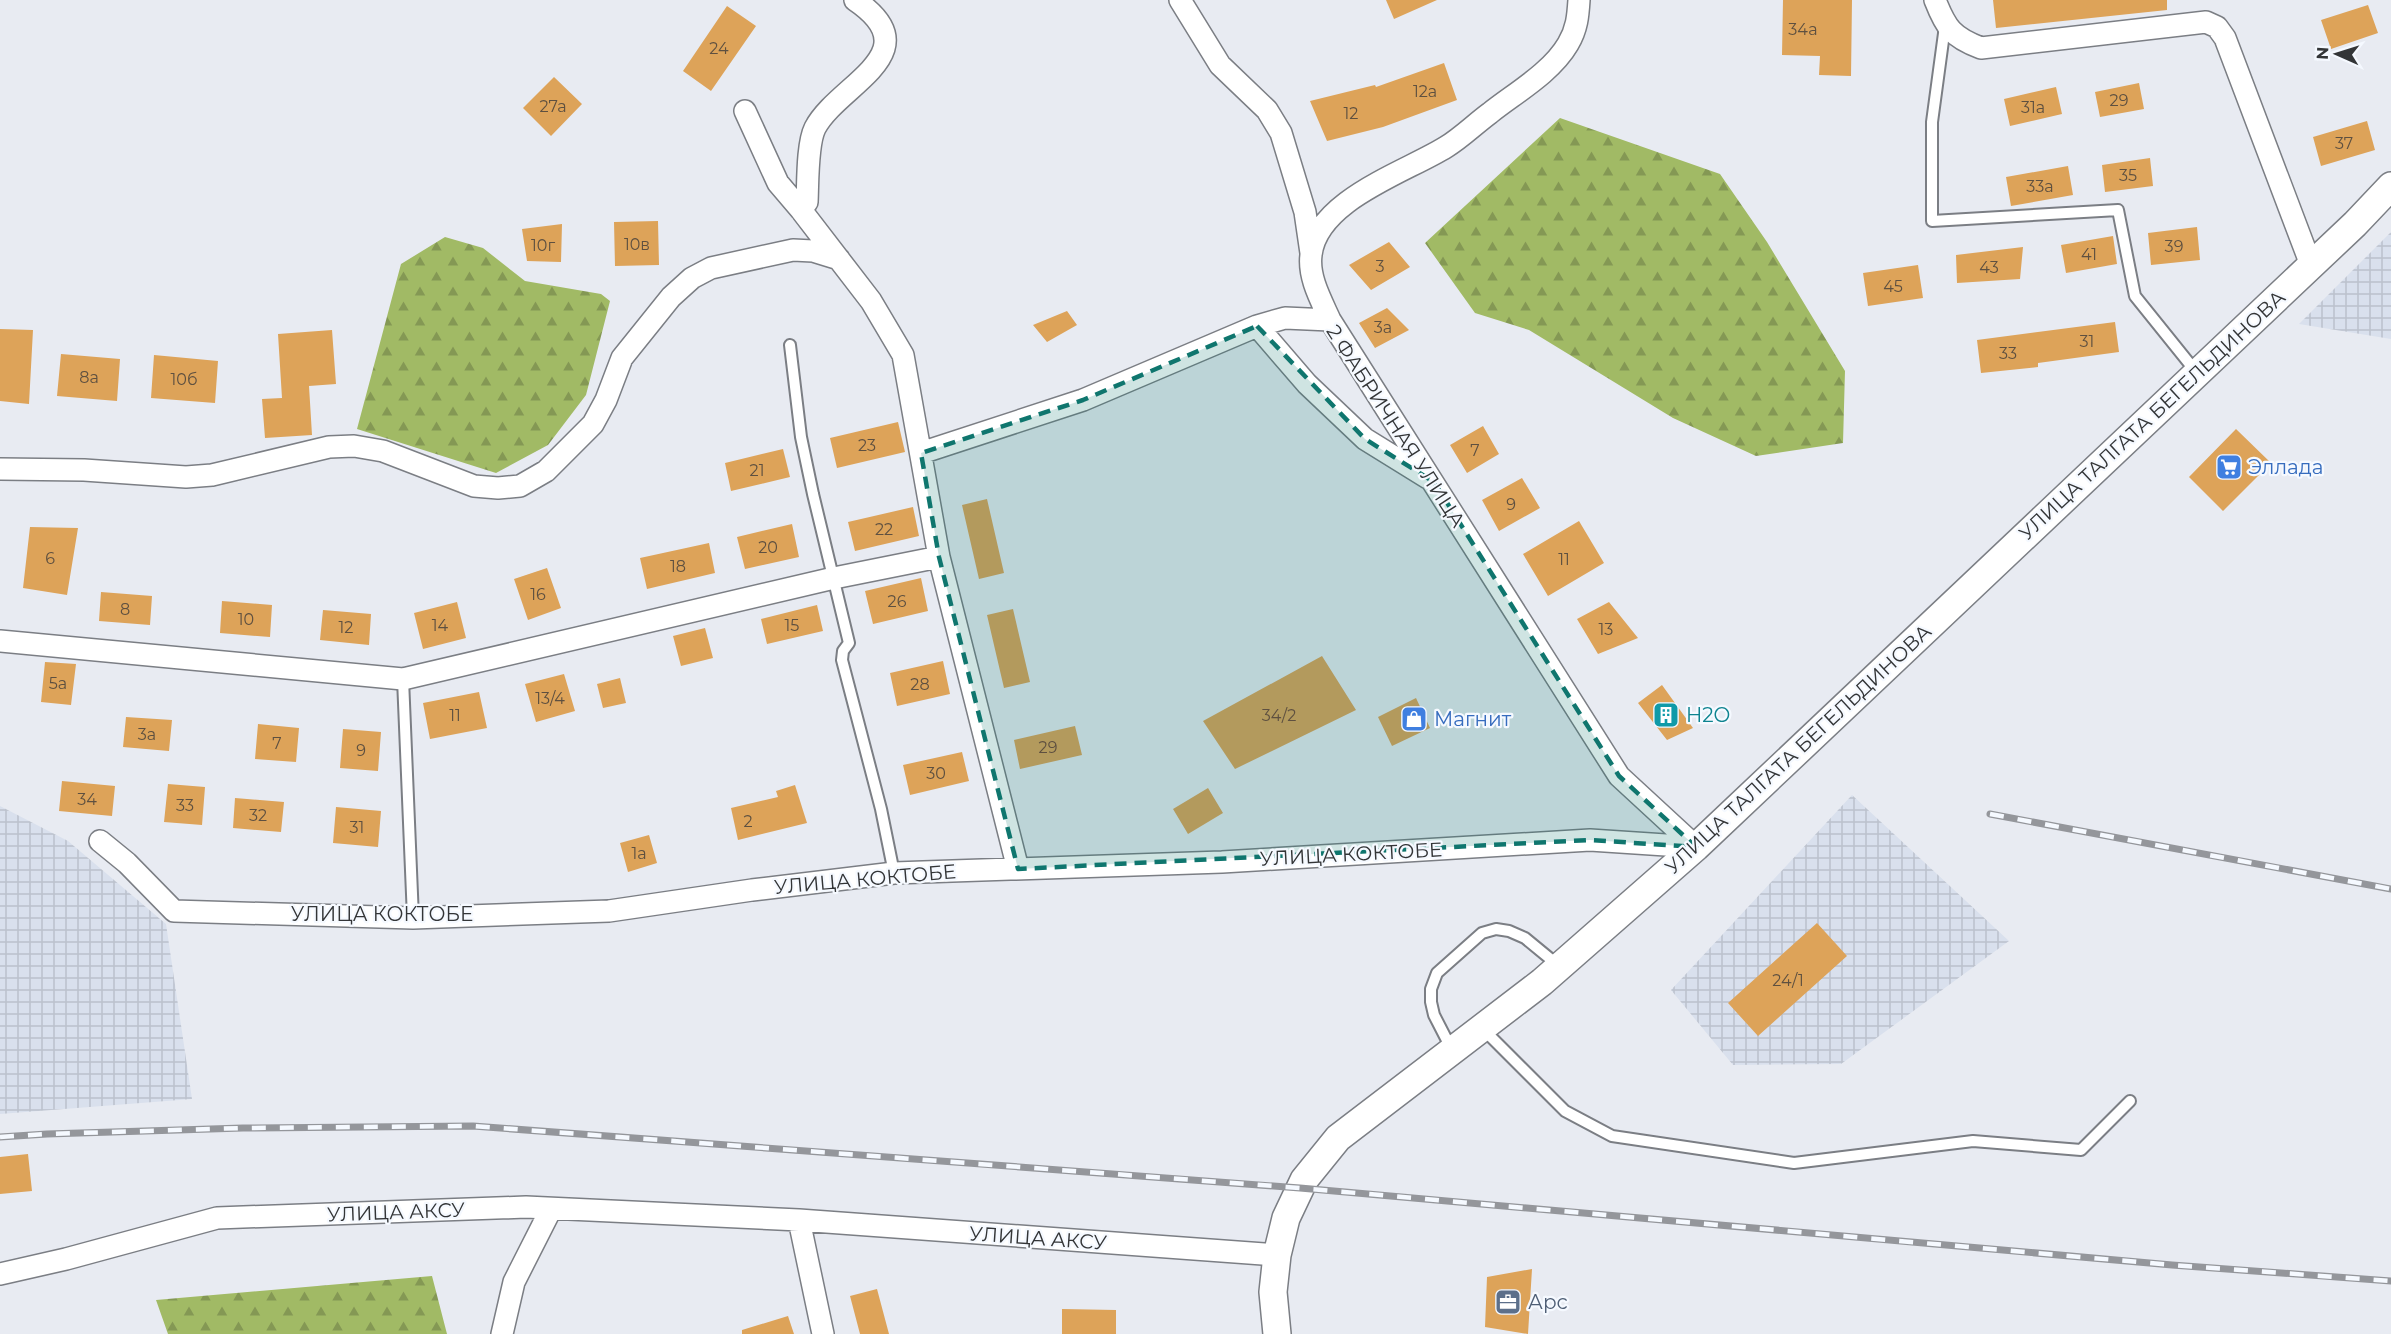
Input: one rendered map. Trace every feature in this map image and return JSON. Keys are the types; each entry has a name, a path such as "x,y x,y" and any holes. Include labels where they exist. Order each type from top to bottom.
{"street":[{"path":"801,210 807,202 814,130 829,108 879,62 885,46 883,28 872,11 855,0"},
{"path":"1180,0 1220,66 1267,110 1281,133 1305,212 1311,271 1330,320"},
{"path":"1311,254 1315,240 1331,215 1355,195 1447,146 1545,70 1568,45 1578,24 1578,0"},
{"path":"1935,0 1945,26 1962,41 1981,48 2206,22 2217,27 2224,38 2311,265"},
{"path":"745,111 778,183 871,301 903,355 939,557 1018,869"},
{"name":"УЛИЦА ТАЛГАТА БЕГЕЛЬДИНОВА","path":"1277,1334 1273,1292 1276,1255 1286,1218 1304,1180 1338,1138 1559,966 1696,847 2311,265 2391,186"},
{"path":"0,469 84,470 186,477 212,475 329,447 354,446 383,451 474,486 498,488 520,486 546,471 593,423 606,400 622,358 671,297 692,278 711,268 793,250 813,251 839,259"},
{"name":"2 ФАБРИЧНАЯ УЛИЦА","path":"921,453 1083,400 1257,327 1285,318 1330,320 1619,776 1696,847"},
{"path":"1257,327 1307,384 1365,439 1434,482"},
{"path":"0,641 403,679 834,578 939,557"},
{"name":"УЛИЦА КОКТОБЕ","path":"100,841 127,863 174,911 412,918 609,910 894,873 1222,862 1590,840 1696,847"},
{"name":"УЛИЦА АКСУ","path":"0,1274 66,1259 217,1218 526,1208 799,1220 1276,1255"},
{"path":"502,1334 514,1282 551,1209"},
{"path":"799,1220 823,1334"}],"lane":[{"path":"1945,26 1932,122 1932,221 2118,210 2135,296 2197,373"},
{"path":"790,345 801,437 849,643 843,651 842,660 881,809 894,873"},
{"path":"403,679 412,918"},
{"path":"1452,1051 1434,1015 1431,989 1437,973 1482,933 1496,929 1509,931 1525,938 1559,966"},
{"path":"1482,1028 1565,1111 1612,1136 1794,1163 1973,1141 2081,1150 2130,1101"}],"highlighted area":[{"path":"1257,326 1365,439 1434,482 1619,776 1696,847 1590,840 1018,869 939,557 921,453 1083,400"}],"shaded area":[{"path":"2391,232 2391,339 2299,324"},
{"path":"1852,795 2009,941 1841,1064 1733,1065 1671,990"},
{"path":"0,806 68,841 166,924 192,1099 0,1114"}],"green space":[{"path":"1560,118 1720,174 1767,242 1845,371 1843,443 1756,456 1673,418 1529,330 1475,313 1425,243"},
{"path":"445,237 483,248 525,281 601,294 610,301 586,395 548,445 496,473 357,429 401,264"},
{"path":"432,1276 447,1334 168,1334 156,1300"}],"building":[{"path":"1386,0 1437,0 1394,19"},
{"path":"1783,0 1852,0 1851,76 1819,75 1820,56 1782,55"},
{"path":"1993,0 2167,0 2167,10 1996,28"},
{"path":"2368,5 2378,33 2331,49 2321,20"},
{"path":"727,6 756,26 711,91 683,71"},
{"path":"1444,63 1457,100 1383,127 1327,141 1310,101 1375,85 1376,87"},
{"path":"554,77 582,104 551,136 523,108"},
{"path":"2139,83 2144,109 2100,117 2095,92"},
{"path":"2056,87 2062,114 2010,126 2004,99"},
{"path":"2367,121 2375,150 2321,166 2313,137"},
{"path":"2150,158 2153,186 2105,192 2102,165"},
{"path":"2068,166 2073,195 2011,206 2006,177"},
{"path":"658,221 659,265 615,266 614,222"},
{"path":"562,224 561,262 527,261 522,229"},
{"path":"2197,227 2200,260 2151,265 2148,233"},
{"path":"2113,236 2117,264 2066,273 2061,245"},
{"path":"1389,242 1410,267 1371,290 1349,265"},
{"path":"2023,247 2020,279 1957,283 1956,255"},
{"path":"1918,265 1923,298 1868,306 1863,273"},
{"path":"1387,308 1409,330 1375,348 1359,323"},
{"path":"1067,311 1077,325 1047,342 1033,325"},
{"path":"2115,322 2119,352 2038,363 2038,367 1981,373 1977,340"},
{"path":"0,329 33,330 29,404 0,401"},
{"path":"332,330 336,384 309,386 312,435 265,438 262,399 282,398 278,334"},
{"path":"61,354 120,359 117,401 57,396"},
{"path":"154,355 218,361 215,403 151,398"},
{"path":"898,422 905,452 837,468 830,438"},
{"path":"1483,426 1499,454 1467,473 1450,445"},
{"path":"2236,429 2271,463 2223,511 2189,477"},
{"path":"783,449 790,477 731,491 725,463"},
{"path":"1522,478 1540,508 1499,531 1482,500"},
{"path":"987,499 1004,573 979,579 962,505"},
{"path":"913,507 919,536 855,551 848,522"},
{"path":"1579,521 1604,563 1548,596 1523,554"},
{"path":"792,524 799,557 745,569 737,537"},
{"path":"30,527 78,528 67,595 23,588"},
{"path":"709,543 715,573 647,589 640,558"},
{"path":"547,568 561,608 528,620 514,579"},
{"path":"921,578 928,611 873,624 865,591"},
{"path":"101,592 152,596 150,625 99,621"},
{"path":"222,601 272,605 270,637 220,633"},
{"path":"457,602 466,638 423,649 414,613"},
{"path":"1609,602 1638,638 1598,654 1577,619"},
{"path":"817,605 823,631 767,644 761,619"},
{"path":"1013,609 1030,682 1004,688 987,615"},
{"path":"323,610 371,614 369,645 320,640"},
{"path":"705,628 713,658 681,666 673,636"},
{"path":"1322,656 1356,710 1235,769 1203,721"},
{"path":"943,661 950,694 897,706 890,673"},
{"path":"45,662 76,664 71,705 41,702"},
{"path":"564,674 575,711 536,722 525,684"},
{"path":"620,678 626,703 603,708 597,684"},
{"name":"H2O","path":"1662,685 1693,728 1667,740 1638,703"},
{"path":"479,692 487,728 430,739 423,703"},
{"path":"1416,698 1430,728 1392,746 1378,717"},
{"path":"126,717 172,720 169,751 123,747"},
{"path":"258,724 299,728 296,762 255,759"},
{"path":"1075,726 1082,755 1020,769 1014,740"},
{"path":"343,729 381,732 378,771 340,768"},
{"path":"962,752 969,781 910,795 903,765"},
{"path":"62,781 115,786 112,816 59,811"},
{"path":"168,784 205,787 202,825 164,822"},
{"path":"795,785 807,823 738,840 731,808 778,797 776,791"},
{"path":"1208,788 1223,813 1188,834 1173,809"},
{"path":"235,798 284,802 281,832 233,828"},
{"path":"336,807 381,811 378,847 333,843"},
{"path":"649,835 657,863 628,872 620,843"},
{"path":"1817,923 1847,956 1758,1036 1728,1003"},
{"path":"28,1154 32,1191 0,1194 0,1157"},
{"name":"Арс","path":"1532,1269 1528,1334 1485,1327 1487,1277"},
{"path":"877,1289 889,1334 860,1334 850,1296"},
{"path":"1062,1309 1116,1310 1116,1334 1062,1334"},
{"path":"788,1316 794,1334 742,1334 742,1330"}],"railway":[{"path":"1990,814 2391,889"},
{"path":"0,1137 243,1128 473,1126 1300,1188 2172,1265 2391,1281"}],"place":[{"name":"Эллада","path":"2229,467"},
{"name":"H2O","path":"1666,715"},
{"name":"Магнит","path":"1414,719"},
{"name":"Арс","path":"1508,1302"}]}
